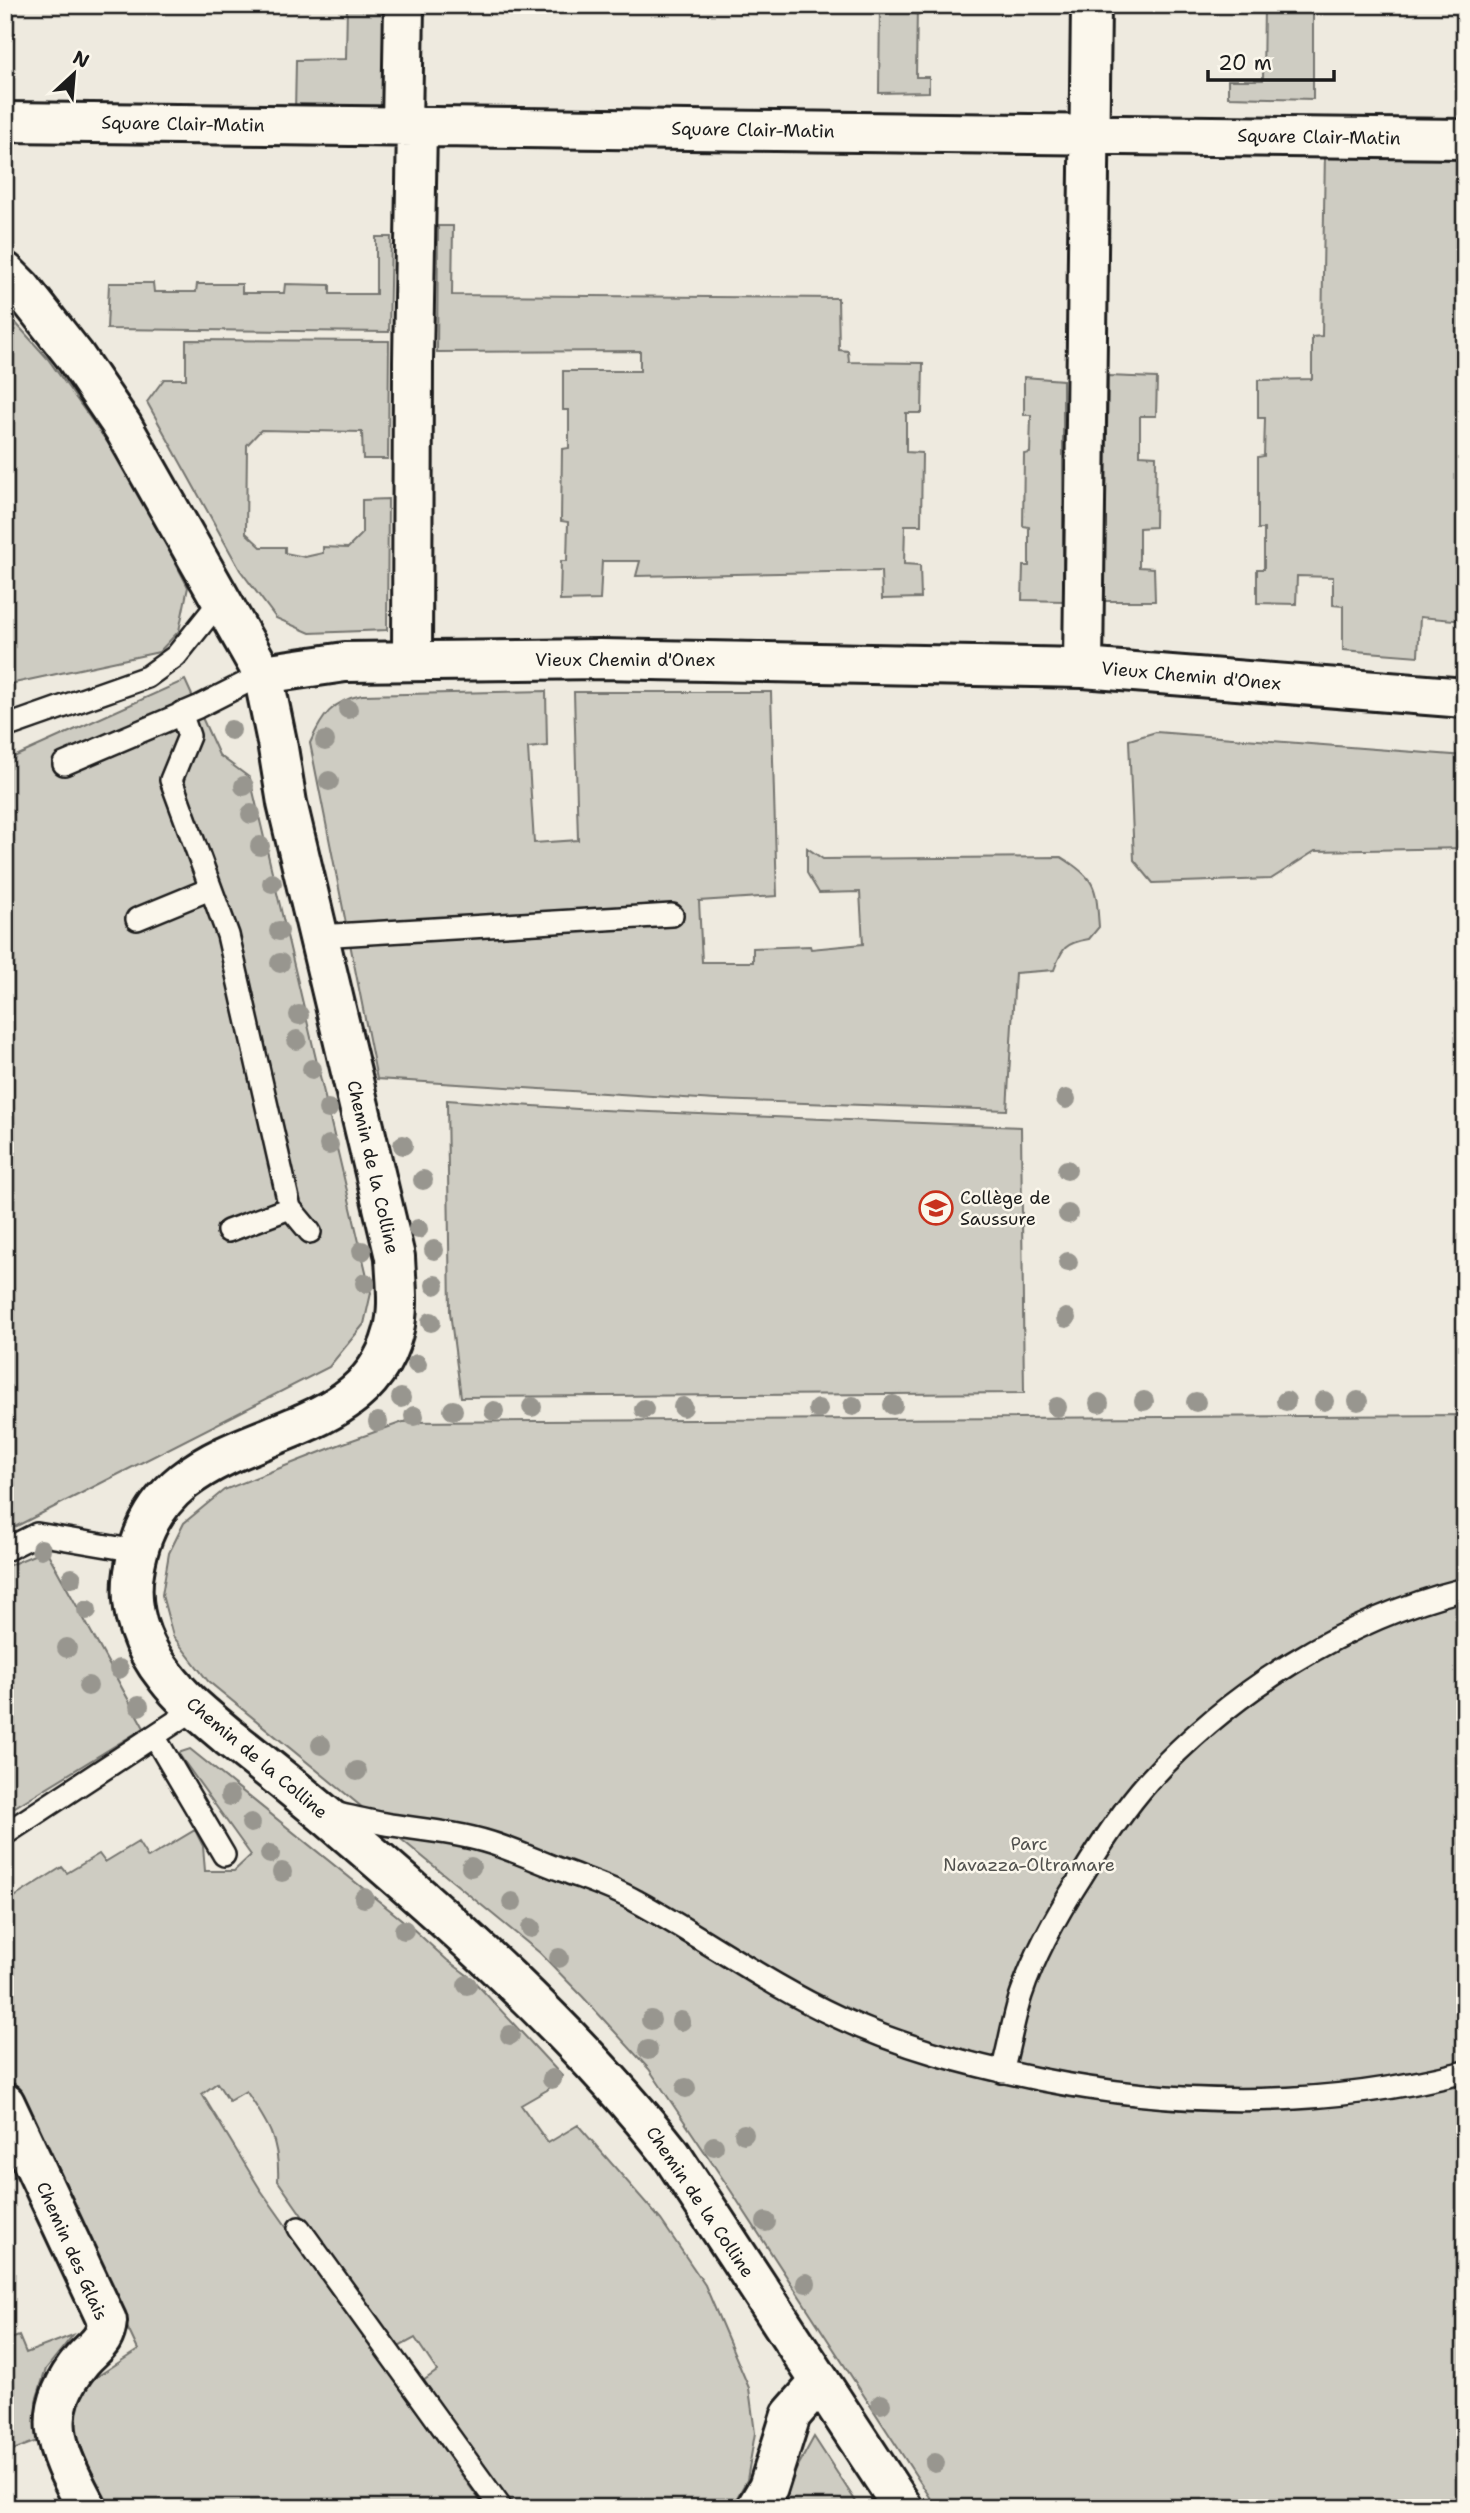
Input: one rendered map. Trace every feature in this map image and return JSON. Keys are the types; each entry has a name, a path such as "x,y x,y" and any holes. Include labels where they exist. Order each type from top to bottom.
{"street":[{"path":"404,5 410,126 413,336 412,660"},
{"path":"1083,667 1091,5"},
{"name":"Square Clair-Matin","path":"5,122 1465,139"},
{"path":"5,272 22,289 74,355 123,427 263,674"},
{"name":"Vieux Chemin d'Onex","path":"263,674 345,662 412,660 600,659 1083,667 1465,698"},
{"name":"Chemin de la Colline","path":"263,674 287,803 395,1257 397,1311 393,1334 382,1361 369,1381 345,1401 324,1415 226,1454 195,1471 171,1491 144,1531 137,1551 133,1594 139,1632 150,1655 166,1678 195,1709 321,1811 465,1938 646,2122 671,2154 903,2508"},
{"name":"Chemin des Glais","path":"5,2103 107,2321 102,2341 66,2379 56,2415 59,2450 87,2508"},
{"path":"756,2508 768,2488 792,2416 820,2382"}],"lane":[{"path":"5,727 147,677 176,656 220,601"},
{"path":"64,764 263,674"},
{"path":"181,713 189,736 171,780 228,935 290,1208 310,1232"},
{"path":"137,919 210,888"},
{"path":"318,936 672,915"},
{"path":"228,1231 290,1208"},
{"path":"5,1550 37,1534 137,1551"},
{"path":"1002,2072 1021,1994 1055,1918 1118,1820 1147,1783 1216,1717 1282,1670 1338,1638 1400,1608 1465,1589"},
{"path":"5,1834 195,1709"},
{"path":"153,1736 224,1855"},
{"path":"321,1811 491,1843 568,1872 634,1899 746,1968 838,2017 929,2052 1002,2072 1101,2092 1220,2102 1343,2094 1465,2072"},
{"path":"299,2228 501,2508"}],"green space":[{"path":"347,5 394,5 392,114 295,113 296,60 346,59"},
{"path":"880,5 917,5 916,77 929,77 929,92 879,93"},
{"path":"1264,5 1313,5 1313,99 1228,97 1228,80 1263,80"},
{"path":"1325,151 1465,155 1465,621 1420,617 1418,656 1343,650 1343,606 1333,605 1333,577 1297,576 1296,604 1257,603 1257,569 1264,569 1264,529 1258,529 1258,457 1264,456 1265,418 1258,418 1258,380 1312,379 1312,337 1322,336"},
{"path":"438,226 453,226 452,295 838,298 839,350 848,351 849,362 923,363 922,413 906,413 906,452 922,453 921,525 905,525 904,564 920,565 921,598 882,599 881,571 636,576 640,561 602,561 600,600 560,601 561,561 567,561 568,522 561,521 562,449 569,448 569,410 563,410 563,371 640,371 640,351 437,352"},
{"path":"376,237 391,237 389,332 107,329 109,283 153,283 154,292 196,292 197,284 242,284 242,293 284,293 285,284 330,285 330,294 376,294"},
{"path":"5,311 48,359 128,471 188,587 179,631 159,652 5,685"},
{"path":"186,340 389,341 388,459 363,459 362,432 261,430 247,445 246,533 261,547 285,547 285,553 305,557 323,553 323,547 348,548 362,534 362,500 388,499 387,630 310,633 276,618 240,570 147,402 164,379 186,379"},
{"path":"1108,376 1157,378 1156,416 1140,416 1140,455 1156,456 1155,527 1139,528 1139,567 1154,568 1155,601 1104,601"},
{"path":"1024,377 1063,380 1063,601 1022,600 1023,566 1029,566 1029,527 1023,526 1024,454 1030,453 1031,415 1024,415"},
{"path":"185,680 219,755 250,778 371,1293 364,1324 329,1367 5,1532 5,1499 13,1505 5,1497 5,761"},
{"path":"546,691 547,746 528,748 534,843 578,840 574,692 771,692 777,896 699,901 702,962 753,962 753,948 810,946 811,949 863,944 860,892 819,893 807,873 807,848 823,859 1061,857 1082,872 1095,893 1099,927 1089,939 1069,945 1059,956 1054,970 1015,973 1007,1110 716,1100 377,1079 310,743 329,711 343,701 362,695"},
{"path":"1156,732 1465,756 1465,848 1315,851 1271,879 1153,883 1134,860 1129,740"},
{"path":"447,1100 578,1109 1021,1127 1024,1393 461,1397 450,1312"},
{"name":"Parc Navazza-Oltramare","path":"1465,1415 1465,2508 937,2508 649,2069 540,1953 208,1681 173,1636 162,1595 169,1553 184,1523 224,1490 403,1422"},
{"path":"46,1550 144,1728 5,1813 5,1567"},
{"path":"190,1749 471,1978 562,2076 547,2090 521,2105 548,2143 578,2125 661,2220 705,2285 749,2388 755,2433 747,2480 731,2508 512,2508 423,2381 437,2371 415,2338 395,2349 278,2181 275,2143 261,2113 246,2091 229,2101 217,2083 202,2094 260,2189 485,2508 106,2508 73,2427 76,2403 89,2382 138,2350 5,2068 5,1903 62,1867 67,1873 99,1854 105,1862 138,1842 148,1858 195,1830 203,1846 205,1871 234,1871 251,1855 178,1753"},
{"path":"73,2335 46,2369 36,2401 37,2441 5,2453 5,2341 19,2336 26,2353"},
{"path":"814,2437 860,2508 775,2508"}],"place":[{"name":"Collège de Saussure","path":"936,1208"}]}
